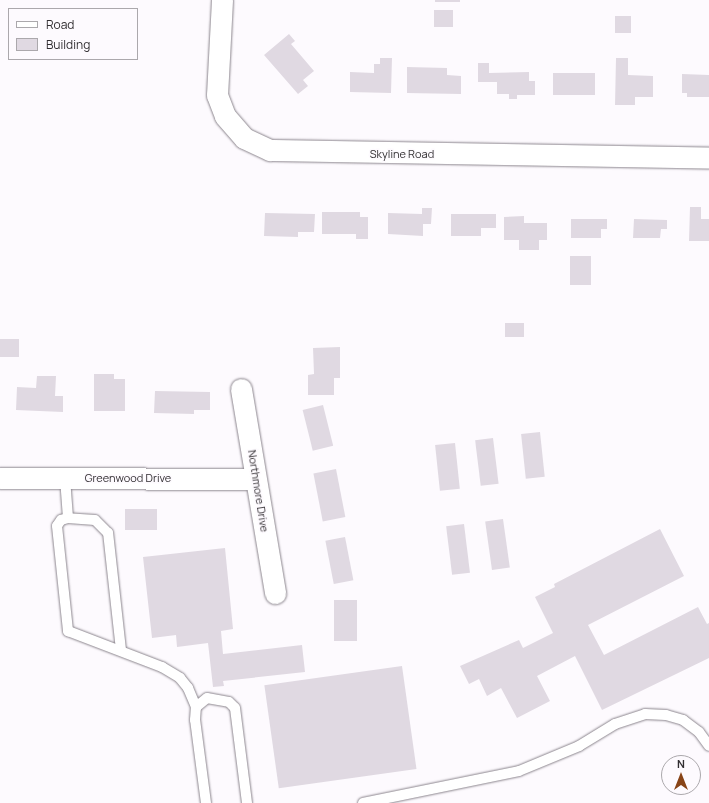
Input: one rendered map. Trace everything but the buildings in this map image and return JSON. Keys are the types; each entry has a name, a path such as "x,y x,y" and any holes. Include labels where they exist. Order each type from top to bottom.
{"street":[{"name":"Skyline Road","path":"222,0 217,95 225,116 244,138 270,150 709,158"},
{"name":"Northmore Drive","path":"242,389 255,479 275,593"},
{"name":"Greenwood Drive","path":"0,478 255,479"}],"lane":[{"path":"65,478 68,518"},
{"path":"121,650 108,533 95,520 68,518 61,520 57,526 68,631 121,650 162,667 180,678 188,688 196,707 195,720 206,803"},
{"path":"196,707 207,698 219,698 229,702 235,708 247,803"},
{"path":"362,803 519,771 579,746 615,724 645,714 666,715 683,720 699,732 709,746"}]}
